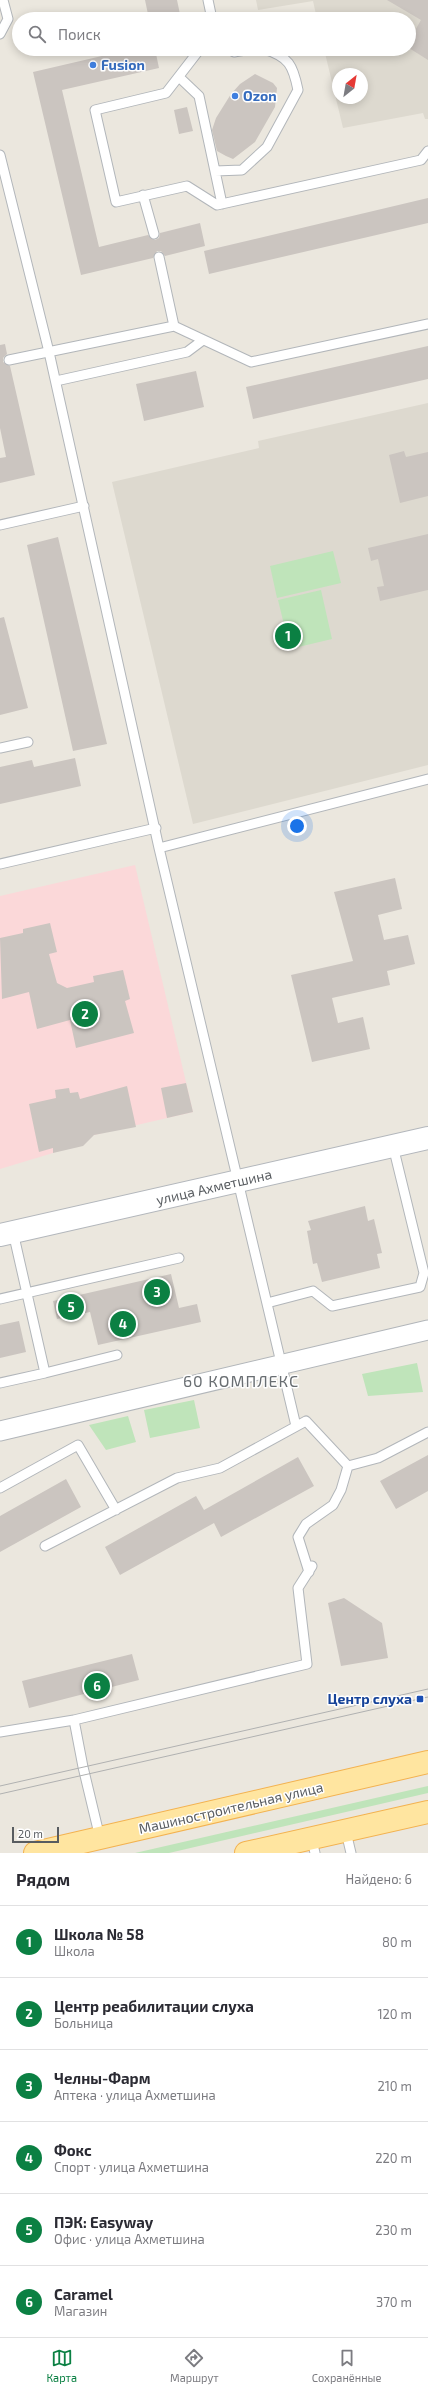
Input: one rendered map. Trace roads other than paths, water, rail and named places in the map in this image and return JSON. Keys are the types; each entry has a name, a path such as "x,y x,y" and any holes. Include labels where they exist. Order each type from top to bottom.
{"main road":[{"name":"Машиностроительная улица","path":"34,1853 428,1762"},
{"path":"246,1853 314,1846 346,1832 428,1812"}],"street":[{"name":"улица Ахметшина","path":"7,1234 428,1138"},
{"path":"0,1431 428,1330"}],"lane":[{"path":"0,34 8,19 3,0"},
{"path":"208,0 211,12"},
{"path":"195,56 166,93 95,110 116,202 187,186 217,205 421,160 428,151"},
{"path":"215,171 242,170 267,146 298,90 289,61 282,56"},
{"path":"179,77 199,96 222,204"},
{"path":"0,155 56,381 156,828 159,848 226,1138 239,1181 296,1426"},
{"path":"142,195 154,234"},
{"path":"159,257 174,326"},
{"path":"9,360 174,326 251,362 428,324"},
{"path":"56,381 187,352 204,340"},
{"path":"0,525 84,506"},
{"path":"0,748 28,742"},
{"path":"159,848 428,779"},
{"path":"0,864 156,828"},
{"path":"267,1303 313,1291 332,1306 420,1287 424,1273 393,1146"},
{"path":"7,1234 27,1293 45,1373"},
{"path":"0,1299 179,1258"},
{"path":"0,1383 118,1356"},
{"path":"45,1546 177,1478 220,1468 306,1421 348,1466"},
{"path":"348,1466 378,1458 428,1432"},
{"path":"0,1488 78,1445 116,1510"},
{"path":"0,1732 74,1720 307,1664 298,1588 310,1569 298,1537 306,1524 333,1504 341,1490 348,1466"},
{"path":"74,1720 83,1767 100,1838"},
{"path":"346,1832 351,1853"}],"tram line":[{"path":"0,1786 428,1689"},
{"path":"0,1794 428,1697"}],"place":[{"name":"Fusion","path":"93,65"},
{"name":"Ozon","path":"235,96"},
{"name":"Школа № 58","path":"288,636"},
{"name":"Центр реабилитации слуха","path":"85,1014"},
{"name":"Челны-Фарм","path":"157,1292"},
{"name":"ПЭК: Easyway","path":"71,1307"},
{"name":"Фокс","path":"123,1324"},
{"name":"Caramel","path":"97,1686"},
{"name":"Центр слуха","path":"420,1699"}],"district":[{"name":"60 КОМПЛЕКС","path":"241,1381"}]}
